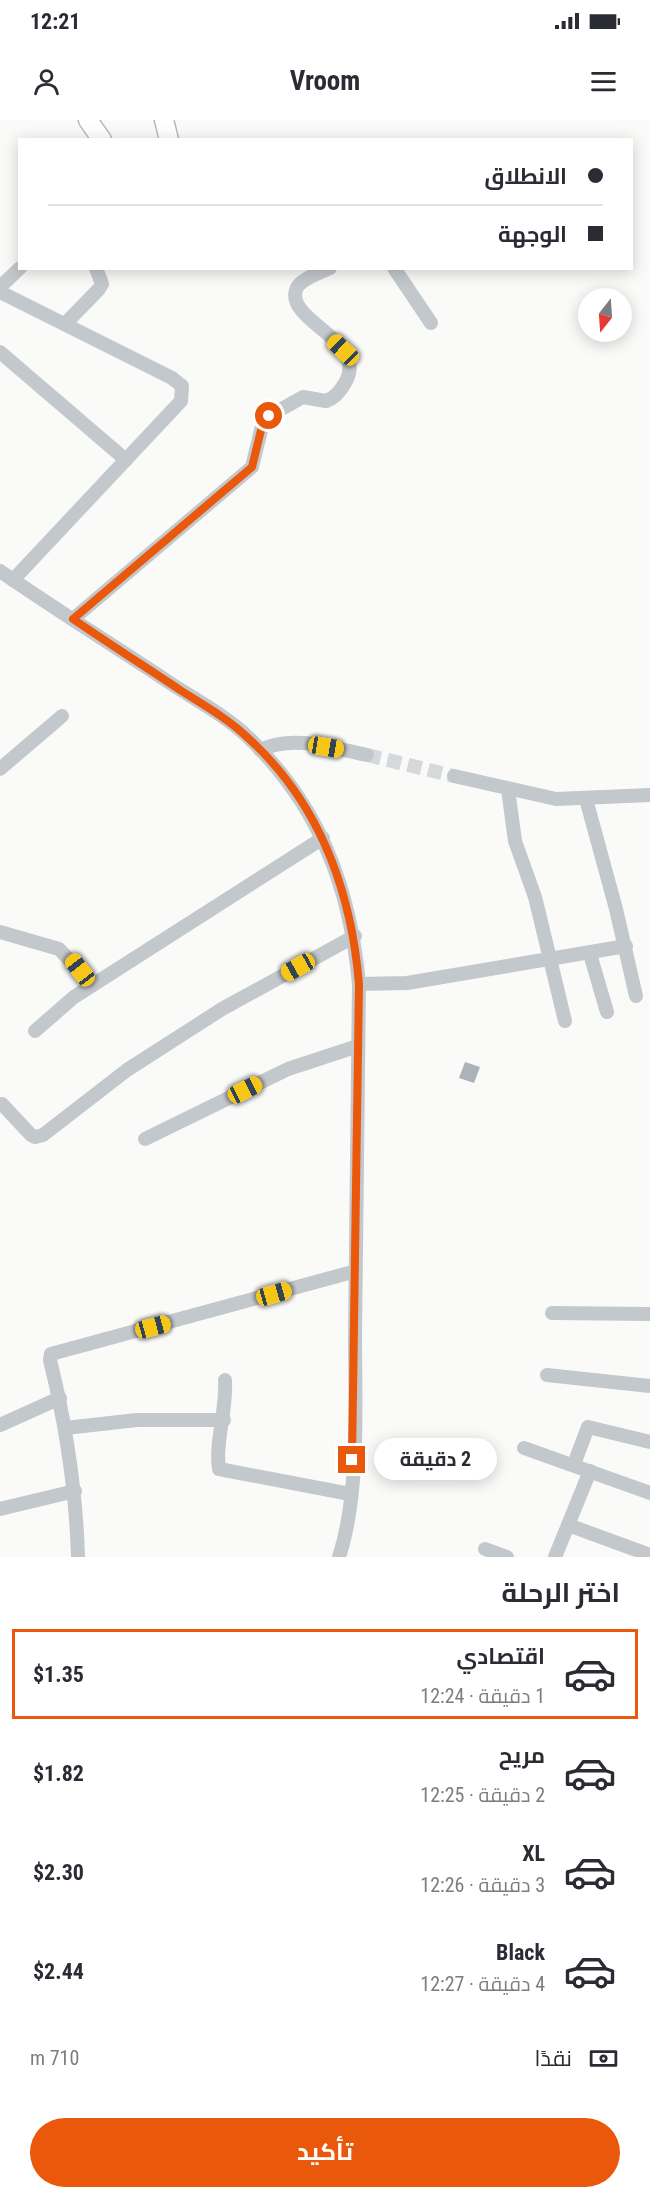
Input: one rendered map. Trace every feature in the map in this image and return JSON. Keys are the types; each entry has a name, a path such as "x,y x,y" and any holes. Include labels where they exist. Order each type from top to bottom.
{"main road":[{"path":"88,120 101,138"},
{"path":"164,120 168,138"}],"street":[{"path":"0,287 18,270"},
{"path":"65,324 102,284 97,270"},
{"path":"73,619 252,467 263,422 269,416 303,397 326,402 339,393 349,376 351,366 343,350 301,309 295,297 300,283 326,270"},
{"path":"395,270 431,323"},
{"path":"0,292 182,386 181,401 13,580"},
{"path":"0,352 126,460"},
{"path":"0,571 227,721 260,750 300,798 323,838 348,906 355,936 359,984 356,1271 351,1494 348,1521 339,1557"},
{"path":"0,769 62,716"},
{"path":"260,750 281,742 367,755"},
{"path":"454,776 556,799 650,795"},
{"path":"508,789 515,841 535,897 565,1021"},
{"path":"586,799 626,946 636,996"},
{"path":"35,1031 93,985 323,838"},
{"path":"0,932 59,949 93,985"},
{"path":"2,1104 31,1135 35,1137 43,1135 127,1070 222,1008 355,936"},
{"path":"359,984 407,983 590,954 626,946"},
{"path":"590,954 606,1012"},
{"path":"146,1139 288,1070 358,1046"},
{"path":"78,1557 75,1491 60,1398 50,1360 51,1354 356,1271"},
{"path":"552,1313 650,1314"},
{"path":"547,1375 650,1386"},
{"path":"225,1380 219,1470 351,1494"},
{"path":"0,1425 60,1398"},
{"path":"65,1428 147,1420 224,1419"},
{"path":"574,1464 588,1427 650,1442"},
{"path":"524,1448 650,1493"},
{"path":"555,1557 590,1470"},
{"path":"0,1509 75,1491"},
{"path":"568,1525 650,1555"},
{"path":"485,1549 507,1557"}],"building":[{"path":"465,1062 480,1067 474,1083 459,1078"}],"tunnel":[{"path":"367,755 454,776"}],"route":[{"path":"269,416 263,422 252,467 73,619 247,736 282,773 300,798 323,838 348,906 355,936 359,984 352,1460"}]}
